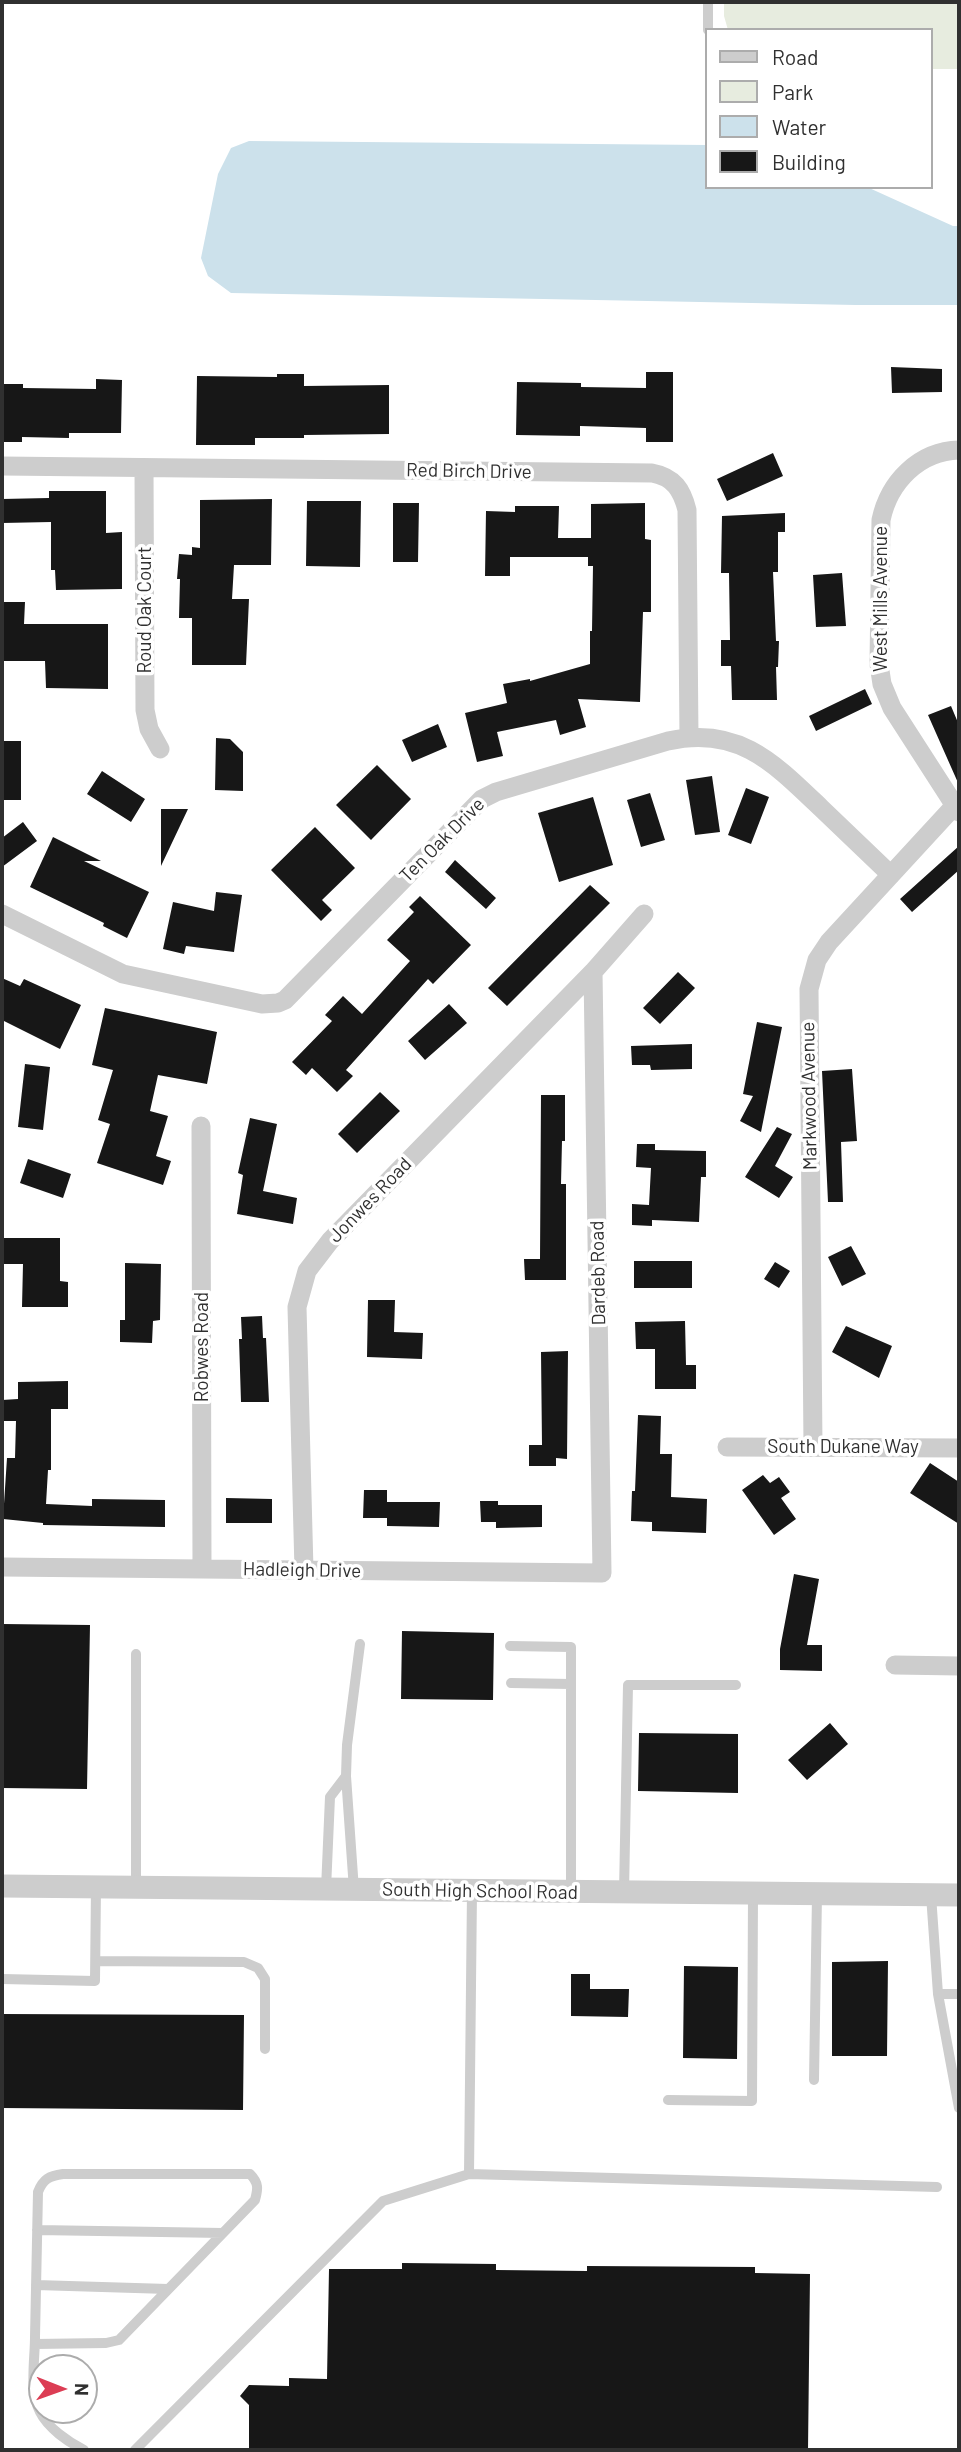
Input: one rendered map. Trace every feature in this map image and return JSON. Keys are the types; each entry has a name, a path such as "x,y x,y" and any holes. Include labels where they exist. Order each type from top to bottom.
{"street":[{"name":"West Mills Avenue","path":"958,806 892,708 882,684 879,664 881,520 886,501 908,469 935,455 959,450"},
{"name":"Red Birch Drive","path":"2,466 652,472 665,476 680,489 687,510 689,738"},
{"name":"Roud Oak Court","path":"144,468 145,710 149,729 160,749"},
{"name":"Ten Oak Drive","path":"2,914 123,974 262,1004 278,1003 285,1000 482,799 496,792 667,741 689,738 731,742 769,760 891,875"},
{"name":"Markwood Avenue","path":"813,1447 809,989 820,954 958,806"},
{"name":"Jonwes Road","path":"304,1570 297,1307 307,1271 339,1231 593,972 644,914"},
{"name":"Dardeb Road","path":"593,972 602,1573"},
{"name":"Robwes Road","path":"201,1126 202,1569"},
{"name":"South Dukane Way","path":"727,1447 959,1448"},
{"name":"Hadleigh Drive","path":"2,1567 602,1573"},
{"path":"895,1665 959,1666"},
{"name":"South High School Road","path":"2,1886 959,1895"}],"lane":[{"path":"708,2 708,28"},
{"path":"354,1890 346,1776 347,1745 360,1644"},
{"path":"510,1646 571,1647 571,1892"},
{"path":"136,1654 136,1887"},
{"path":"511,1683 571,1684"},
{"path":"624,1893 628,1685 736,1685"},
{"path":"326,1889 330,1797 346,1776"},
{"path":"2,1979 95,1981 96,1886"},
{"path":"469,2174 472,1891"},
{"path":"668,2100 752,2101 753,1894"},
{"path":"814,2080 817,1894"},
{"path":"931,1895 939,1994 959,2108"},
{"path":"96,1961 244,1962 258,1968 265,1979 265,2049"},
{"path":"939,1994 959,1994"},
{"path":"35,2344 106,2343 119,2340 255,2200 258,2189 256,2180 250,2174 51,2176 42,2182 38,2192 35,2344 35,2397 39,2411 49,2425 84,2450"},
{"path":"135,2450 383,2202 469,2174 937,2187"},
{"path":"37,2230 223,2233"},
{"path":"36,2285 168,2290"}],"green space":[{"path":"724,2 959,2 959,69 933,69 933,28 727,28"}],"water":[{"path":"249,141 706,145 706,189 871,189 953,226 959,226 959,305 231,293 208,276 201,258 218,174 231,148"}],"building":[{"path":"891,367 942,369 942,392 892,393"},
{"path":"646,372 673,372 673,442 646,442 646,428 580,426 580,436 516,435 517,382 646,388"},
{"path":"277,374 304,374 304,386 389,385 389,434 304,435 304,438 255,438 255,445 196,445 197,376 277,377"},
{"path":"96,379 122,380 121,433 69,433 69,438 22,437 22,442 2,442 2,384 23,384 23,388 96,389"},
{"path":"773,453 783,476 727,501 717,479"},
{"path":"49,491 106,491 106,533 122,532 122,589 56,590 55,570 51,570 51,522 2,523 2,499 49,498"},
{"path":"272,499 271,565 234,565 232,599 249,599 246,665 192,665 192,618 179,618 180,579 177,579 179,554 192,555 192,547 200,548 200,500"},
{"path":"307,501 361,501 360,567 306,566"},
{"path":"393,503 419,503 418,562 393,562"},
{"path":"645,503 645,539 651,540 651,612 643,612 640,702 578,699 586,727 560,735 556,720 497,732 503,756 477,762 465,713 507,703 503,684 530,681 590,664 592,631 593,566 588,566 588,557 510,557 510,576 485,576 486,511 515,512 515,506 559,506 558,538 591,538 591,504"},
{"path":"785,513 785,532 778,532 778,572 773,572 776,641 779,641 776,667 777,700 732,700 731,666 721,666 721,640 730,640 729,573 721,573 722,516"},
{"path":"842,573 846,626 816,627 813,575"},
{"path":"2,602 25,602 24,624 108,624 108,689 46,688 45,661 2,661"},
{"path":"865,689 872,704 816,731 809,716"},
{"path":"951,706 959,725 959,785 928,715"},
{"path":"438,724 447,747 412,762 402,740"},
{"path":"216,738 230,739 243,752 243,791 215,790"},
{"path":"2,741 21,741 21,800 2,800"},
{"path":"377,765 411,799 371,840 336,805"},
{"path":"102,771 145,799 131,822 87,794"},
{"path":"712,776 720,832 695,835 686,780"},
{"path":"746,788 769,797 751,844 728,835"},
{"path":"650,793 665,840 641,847 627,800"},
{"path":"593,797 613,865 559,882 538,813"},
{"path":"161,809 188,809 161,866"},
{"path":"23,822 37,841 2,867 2,838"},
{"path":"315,827 355,868 322,900 332,910 321,921 271,870"},
{"path":"53,837 101,861 84,861 149,892 127,938 103,926 104,923 30,887"},
{"path":"959,846 959,870 912,912 900,899"},
{"path":"455,860 496,898 486,909 445,872"},
{"path":"590,885 610,903 507,1006 488,988"},
{"path":"216,892 242,895 234,952 186,946 184,954 163,949 173,902 214,911"},
{"path":"420,896 471,945 433,984 428,979 346,1070 353,1076 337,1092 312,1068 306,1075 292,1062 332,1021 325,1015 343,996 362,1014 410,961 387,940 414,912 409,907"},
{"path":"678,972 695,988 660,1024 643,1008"},
{"path":"2,978 20,986 24,979 81,1005 60,1049 2,1020"},
{"path":"449,1004 467,1023 425,1060 408,1041"},
{"path":"105,1008 217,1032 207,1084 158,1075 150,1111 168,1116 156,1156 171,1161 163,1185 97,1163 110,1124 98,1120 113,1070 92,1065"},
{"path":"757,1022 782,1027 761,1132 740,1121 753,1096 743,1094"},
{"path":"692,1044 692,1069 651,1070 650,1065 632,1065 631,1046"},
{"path":"25,1064 50,1067 43,1130 18,1127"},
{"path":"852,1069 857,1141 841,1142 843,1202 828,1202 822,1071"},
{"path":"380,1092 400,1111 357,1153 338,1134"},
{"path":"541,1095 565,1095 561,1184 566,1184 566,1280 525,1280 524,1259 540,1259"},
{"path":"250,1118 277,1124 263,1191 297,1198 293,1224 237,1214 243,1175 238,1173"},
{"path":"777,1127 792,1134 775,1166 793,1177 779,1198 745,1177"},
{"path":"637,1144 655,1144 655,1150 706,1151 706,1177 701,1177 699,1222 652,1220 652,1226 632,1225 632,1204 649,1205 651,1168 636,1167"},
{"path":"28,1159 71,1174 63,1198 20,1183"},
{"path":"2,1238 60,1238 60,1281 68,1282 68,1307 22,1307 23,1264 2,1264"},
{"path":"851,1246 866,1274 842,1286 828,1257"},
{"path":"634,1261 692,1261 692,1288 634,1288"},
{"path":"775,1262 790,1271 779,1288 764,1279"},
{"path":"125,1263 161,1264 160,1320 153,1321 152,1343 120,1342 120,1320 125,1320"},
{"path":"368,1300 395,1300 394,1332 423,1333 422,1359 367,1357"},
{"path":"262,1316 263,1338 266,1338 269,1402 241,1402 241,1317"},
{"path":"685,1321 686,1365 696,1365 696,1389 655,1389 655,1349 636,1349 635,1322"},
{"path":"846,1326 892,1346 879,1378 832,1352"},
{"path":"568,1351 567,1459 556,1458 556,1466 529,1466 529,1445 542,1445 541,1352"},
{"path":"68,1381 68,1409 51,1409 51,1470 48,1470 46,1504 92,1506 92,1499 165,1500 165,1527 43,1525 3,1519 7,1458 15,1458 16,1421 2,1421 2,1400 18,1399 18,1382"},
{"path":"638,1415 661,1416 660,1454 672,1454 671,1497 707,1499 706,1533 652,1531 652,1522 631,1521"},
{"path":"930,1463 959,1482 959,1524 910,1493"},
{"path":"763,1475 770,1483 779,1477 790,1492 781,1498 796,1519 774,1535 742,1490"},
{"path":"364,1490 387,1490 387,1502 440,1502 439,1527 387,1526 387,1518 363,1518"},
{"path":"226,1498 272,1499 272,1523 226,1523"},
{"path":"480,1501 498,1501 498,1505 542,1505 542,1527 496,1528 496,1522 481,1522"},
{"path":"794,1574 819,1579 807,1645 822,1645 822,1671 780,1670 780,1649"},
{"path":"2,1624 90,1625 87,1789 2,1788"},
{"path":"402,1631 494,1633 493,1700 401,1699"},
{"path":"830,1723 848,1744 807,1780 788,1760"},
{"path":"639,1733 738,1734 738,1793 638,1791"},
{"path":"888,1961 887,2056 832,2056 832,1962"},
{"path":"684,1966 738,1967 737,2059 683,2058"},
{"path":"571,1974 590,1974 590,1989 629,1989 628,2017 571,2016"},
{"path":"2,2014 244,2015 243,2110 2,2108"},
{"path":"402,2263 496,2264 496,2270 587,2271 587,2266 755,2267 755,2273 810,2274 808,2450 249,2450 249,2405 240,2396 249,2385 289,2386 289,2378 327,2379 329,2269 402,2269"}]}
